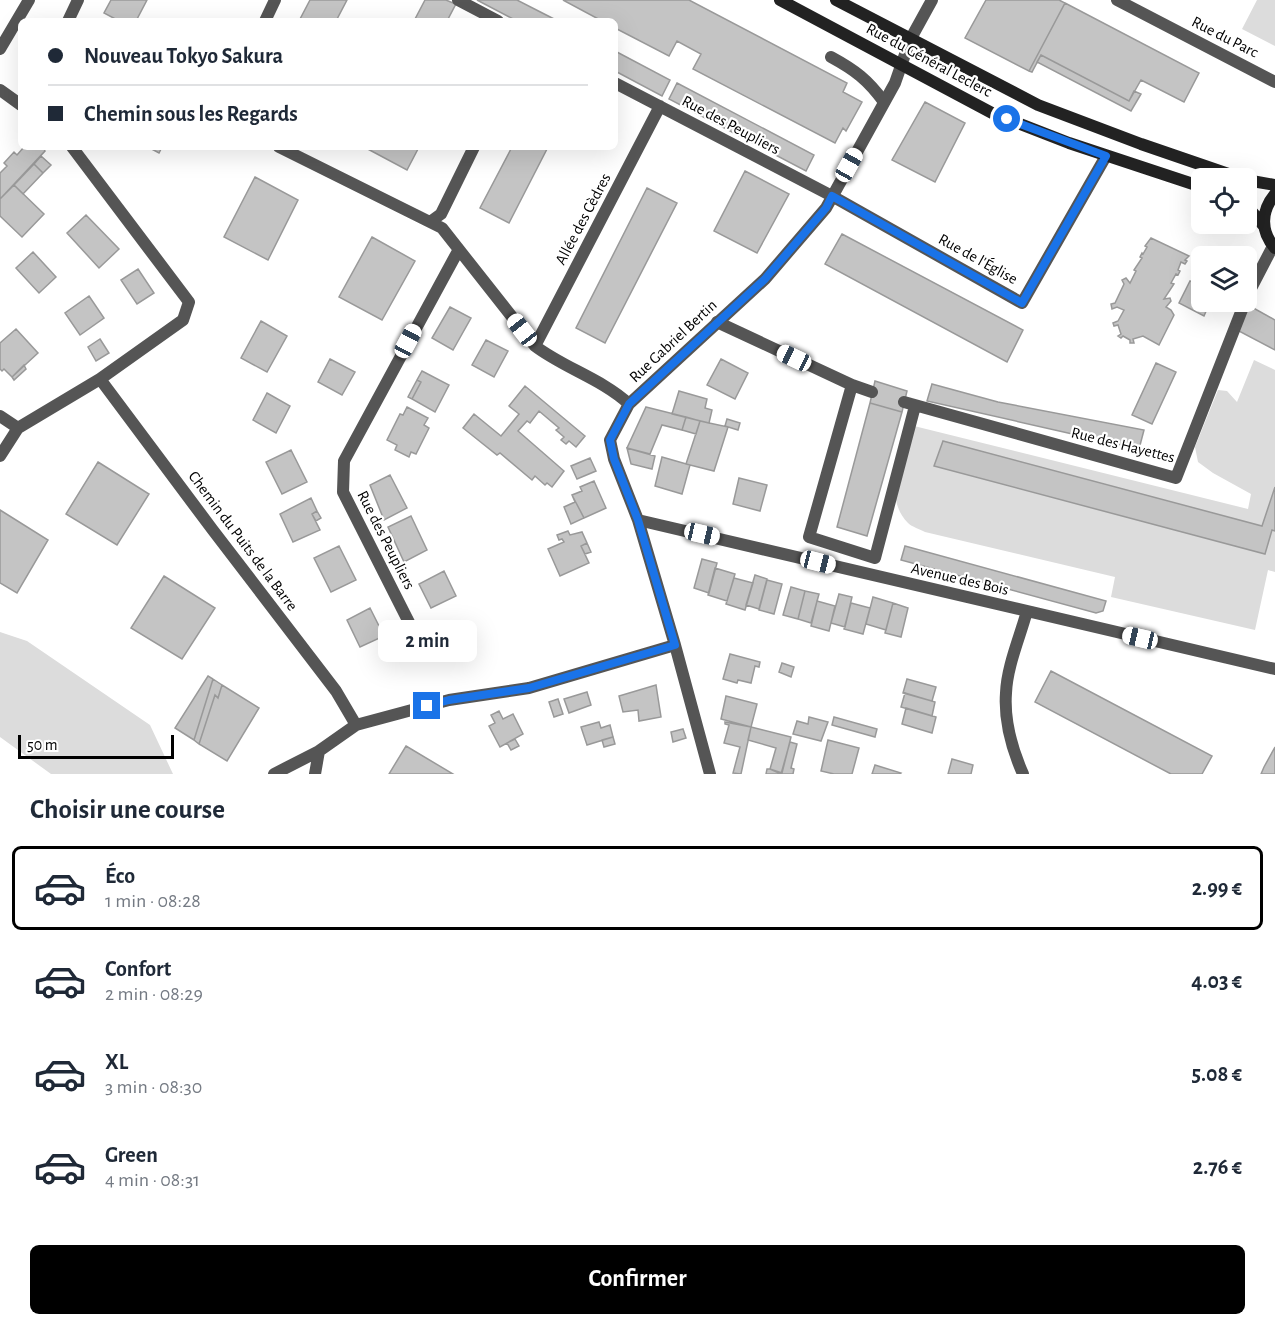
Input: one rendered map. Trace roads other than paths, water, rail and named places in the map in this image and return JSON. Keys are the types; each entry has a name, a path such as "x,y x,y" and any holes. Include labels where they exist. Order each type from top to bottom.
{"main road":[{"name":"Rue du Général Leclerc","path":"780,0 992,112 1048,136 1191,183"},
{"name":"Rue du Général Leclerc","path":"836,0 1038,105 1211,168"},
{"path":"1257,182 1275,185"},
{"path":"1264,226 1264,214 1275,194"},
{"path":"1257,218 1264,226 1274,247"}],"street":[{"path":"19,18 29,0"},
{"path":"70,18 78,0"},
{"path":"266,18 275,0"},
{"path":"458,0 492,18"},
{"name":"Rue Gabriel Bertin","path":"710,774 638,520 614,459 610,440 629,404 765,279 826,208 884,102 902,66 910,40 932,0"},
{"name":"Rue du Parc","path":"1125,2 1275,82"},
{"path":"0,49 18,20"},
{"path":"831,57 856,70 871,84 884,102"},
{"name":"Rue des Peupliers","path":"618,84 832,196"},
{"path":"0,90 18,103"},
{"name":"Allée des Cèdres","path":"535,346 660,106"},
{"path":"0,456 18,428 100,379 183,320 189,302 76,150"},
{"path":"285,150 442,228 535,346 548,356 618,393 629,404"},
{"path":"430,222 441,214 473,150"},
{"name":"Rue de l'Église","path":"832,196 1022,303 1106,156"},
{"name":"Rue des Hayettes","path":"1257,279 1274,247"},
{"name":"Rue des Peupliers","path":"424,652 344,492 344,461 458,251"},
{"name":"Rue des Hayettes","path":"852,385 808,537 874,558 910,404 1176,478 1241,312"},
{"path":"717,322 852,385 872,392"},
{"name":"Chemin du Puits de la Barre","path":"100,379 336,691 356,726"},
{"path":"0,416 18,428"},
{"name":"Avenue des Bois","path":"638,520 1275,669"},
{"path":"1023,774 1010,739 1005,704 1006,690 1028,611"},
{"path":"274,774 320,752 356,726 449,700 529,688 675,645"},
{"path":"315,774 320,752"}]}
